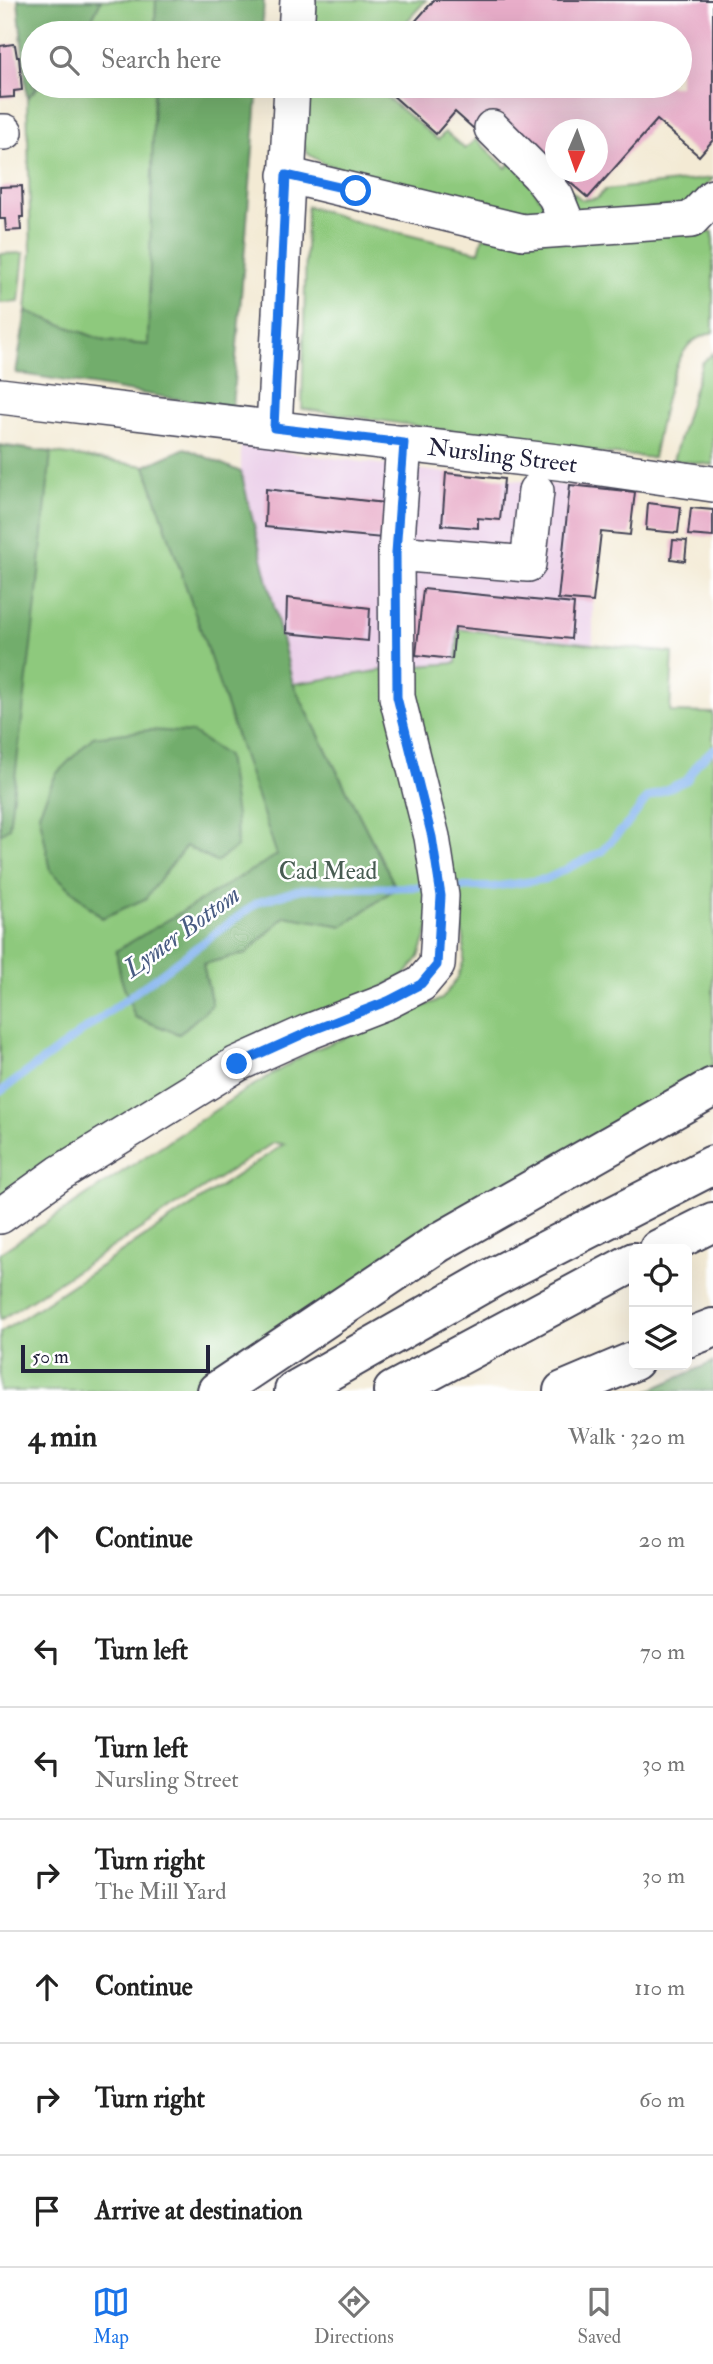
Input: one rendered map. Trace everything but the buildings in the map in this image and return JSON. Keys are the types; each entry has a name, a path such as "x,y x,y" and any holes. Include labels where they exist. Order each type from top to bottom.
{"highway":[{"path":"217,1391 438,1243 713,1087"},
{"path":"294,1391 494,1277 713,1165"},
{"path":"669,1244 713,1222"},
{"path":"393,1391 629,1265"},
{"path":"692,1336 713,1328"},
{"path":"564,1391 629,1363"}],"street":[{"path":"297,21 298,0"},
{"path":"274,428 291,98"},
{"path":"492,128 539,175 556,197 569,229"},
{"path":"286,175 523,232 691,220 713,197"},
{"name":"Nursling Street","path":"0,396 404,443 713,484"},
{"path":"0,1216 60,1173 237,1064 308,1032 388,1001 421,984 437,965 441,896 432,837 397,697 396,553 404,443"},
{"path":"396,553 528,564 536,491"}],"shaded area":[{"path":"241,446 446,473 635,492 630,535 601,533 593,602 593,645 458,629 456,663 404,667 293,684 241,472"}],"green space":[{"path":"18,0 101,0 91,21 21,21 21,33"},
{"path":"101,0 156,0 155,21 91,21"},
{"path":"156,0 264,0 263,21 155,21"},
{"path":"308,0 426,0 407,21 307,21"},
{"path":"27,98 154,98 149,345 105,341 26,311 31,252"},
{"path":"154,98 257,98 232,408 16,373 26,311 105,341 148,345"},
{"path":"302,98 387,98 438,140 445,132 465,149 476,139 506,168 514,159 545,206 533,217 479,207 325,164 308,154 302,142"},
{"path":"713,178 689,204 589,215 571,206 556,182 560,182 582,200 597,198 605,190"},
{"path":"307,206 363,224 479,252 483,237 713,232 713,332 693,341 678,363 667,395 653,458 593,452 302,409"},
{"path":"24,253 19,302 0,303 0,254"},
{"path":"713,353 713,465 673,460 702,363"},
{"path":"0,445 145,466 278,855 116,951 121,978 135,1017 179,1034 212,1005 203,964 247,953 285,916 343,926 396,888 293,684 404,667 456,663 458,629 673,653 670,712 713,713 713,1065 309,1312 187,1391 0,1391 0,1333 284,1144 273,1143 0,1320 0,1253 244,1091 311,1051 442,999 457,979 464,960 464,938 446,878 419,957 406,974 0,1201"},
{"path":"0,446 51,452 9,828 0,834"},
{"name":"Cad Mead","path":"185,448 241,472 293,684 396,888 343,926 285,916 247,953 203,964 212,1005 179,1034 135,1017 121,978 116,951 277,855 145,466"},
{"path":"150,730 193,733 227,756 236,816 237,847 216,862 186,846 145,899 102,918 51,871 39,813 56,774 93,737"},
{"path":"713,1362 713,1391 648,1391"}],"waterway":[{"name":"Lymer Bottom","path":"460,887 492,887 546,879 601,852 647,798 687,780 697,764 713,749"},
{"name":"Lymer Bottom","path":"0,1092 258,902 302,889 418,887"}],"route":[{"path":"237,1064 308,1032 388,1001 421,984 437,965 441,896 432,837 397,697 396,553 404,443 274,428 286,175 356,191"}]}
